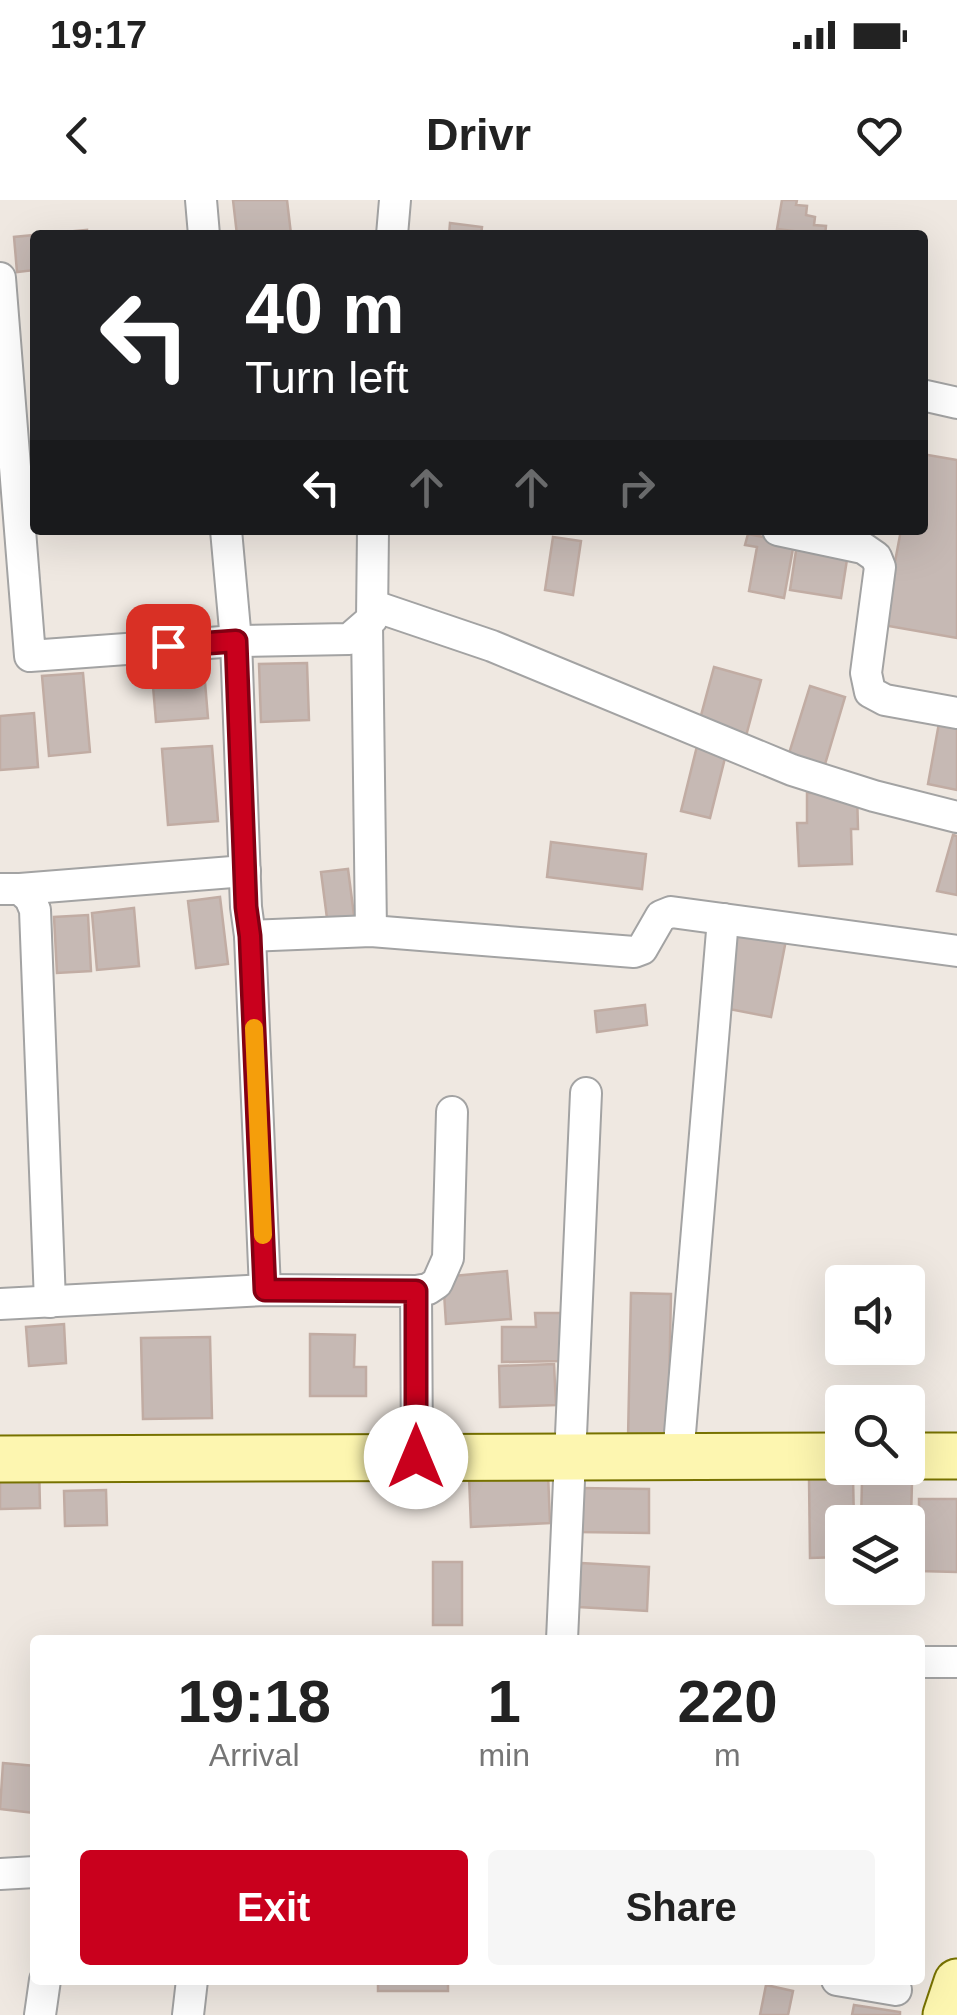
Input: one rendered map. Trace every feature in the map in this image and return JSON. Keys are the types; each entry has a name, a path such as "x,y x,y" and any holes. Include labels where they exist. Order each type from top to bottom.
{"street":[{"path":"201,200 204,230"},
{"path":"392,230 395,200"},
{"path":"0,278 15,657 236,641 349,638 371,616"},
{"path":"928,397 957,403"},
{"path":"226,535 236,641 265,1290"},
{"path":"370,931 374,535"},
{"path":"802,535 864,548 876,557 880,568 866,673 870,692 885,700 957,712"},
{"path":"371,616 492,646 792,770 957,817"},
{"path":"10,889 245,871"},
{"path":"10,889 30,898 35,910 50,1302"},
{"path":"250,936 370,931 634,952 642,948 665,913 957,951"},
{"path":"678,1456 723,919"},
{"path":"562,1635 586,1093"},
{"path":"0,1304 265,1290 428,1288 438,1283 448,1258 452,1112"},
{"path":"416,1291 416,1457"},
{"path":"0,1459 825,1456"},
{"path":"925,1456 957,1456"},
{"path":"925,1662 957,1662"},
{"path":"0,1874 30,1872"},
{"path":"946,2015 957,1982"},
{"path":"40,2015 43,1985"},
{"path":"188,2015 191,1985"},
{"path":"866,1985 896,1990"}],"building":[{"path":"233,200 287,200 291,230 236,230"},
{"path":"782,200 797,200 796,205 807,206 806,215 815,217 814,225 826,226 826,230 777,229"},
{"path":"450,223 482,227 482,230 449,230"},
{"path":"30,235 30,271 17,272 14,237"},
{"path":"928,455 957,460 957,638 883,625 900,535 928,535"},
{"path":"748,535 794,543 784,598 749,591 757,547 745,545"},
{"path":"553,537 581,541 573,595 545,590"},
{"path":"797,544 848,553 841,598 790,590"},
{"path":"307,663 309,720 261,722 259,664"},
{"path":"714,667 761,680 746,736 699,723"},
{"path":"83,673 90,752 49,756 42,676"},
{"path":"205,682 208,718 156,722 153,686"},
{"path":"810,686 845,697 823,771 787,760"},
{"path":"34,713 38,767 0,770 0,716"},
{"path":"939,723 957,727 957,790 928,784"},
{"path":"698,742 727,750 710,818 681,811"},
{"path":"212,746 218,821 168,825 162,749"},
{"path":"857,792 858,829 851,829 852,864 799,866 797,823 807,823 807,793"},
{"path":"953,835 957,836 957,895 937,891"},
{"path":"551,842 646,854 642,889 547,877"},
{"path":"348,869 355,923 328,926 321,872"},
{"path":"220,897 228,964 196,968 188,901"},
{"path":"134,908 139,966 97,970 92,913"},
{"path":"88,915 91,971 57,973 54,917"},
{"path":"738,931 786,940 771,1017 724,1008"},
{"path":"645,1005 647,1025 597,1032 595,1011"},
{"path":"507,1271 511,1319 446,1324 443,1277"},
{"path":"631,1293 671,1294 668,1440 628,1439"},
{"path":"535,1313 561,1313 562,1361 502,1362 502,1327 536,1327"},
{"path":"64,1324 66,1363 29,1366 26,1327"},
{"path":"310,1334 355,1335 354,1367 366,1367 366,1396 310,1396"},
{"path":"210,1337 212,1418 143,1419 141,1338"},
{"path":"554,1364 556,1405 500,1407 499,1366"},
{"path":"39,1463 40,1508 0,1509 0,1464"},
{"path":"548,1473 550,1523 471,1527 469,1476"},
{"path":"809,1478 825,1478 825,1485 853,1485 854,1505 825,1505 825,1558 810,1558"},
{"path":"862,1485 912,1485 911,1505 861,1505"},
{"path":"578,1488 649,1489 649,1533 578,1532"},
{"path":"106,1490 107,1525 65,1526 64,1491"},
{"path":"919,1499 957,1499 957,1572 925,1571 925,1505 919,1505"},
{"path":"433,1562 462,1562 462,1625 433,1625"},
{"path":"581,1563 649,1567 647,1611 579,1607"},
{"path":"3,1763 30,1766 30,1812 0,1809"},
{"path":"378,1985 448,1985 448,1991 378,1991"},
{"path":"766,1985 793,1991 788,2015 760,2015"},
{"path":"854,2005 900,2012 900,2015 852,2015"}],"slow traffic":[{"path":"254,1028 263,1235"}],"route":[{"path":"168,646 236,641 265,1290 416,1291 416,1457"}]}
